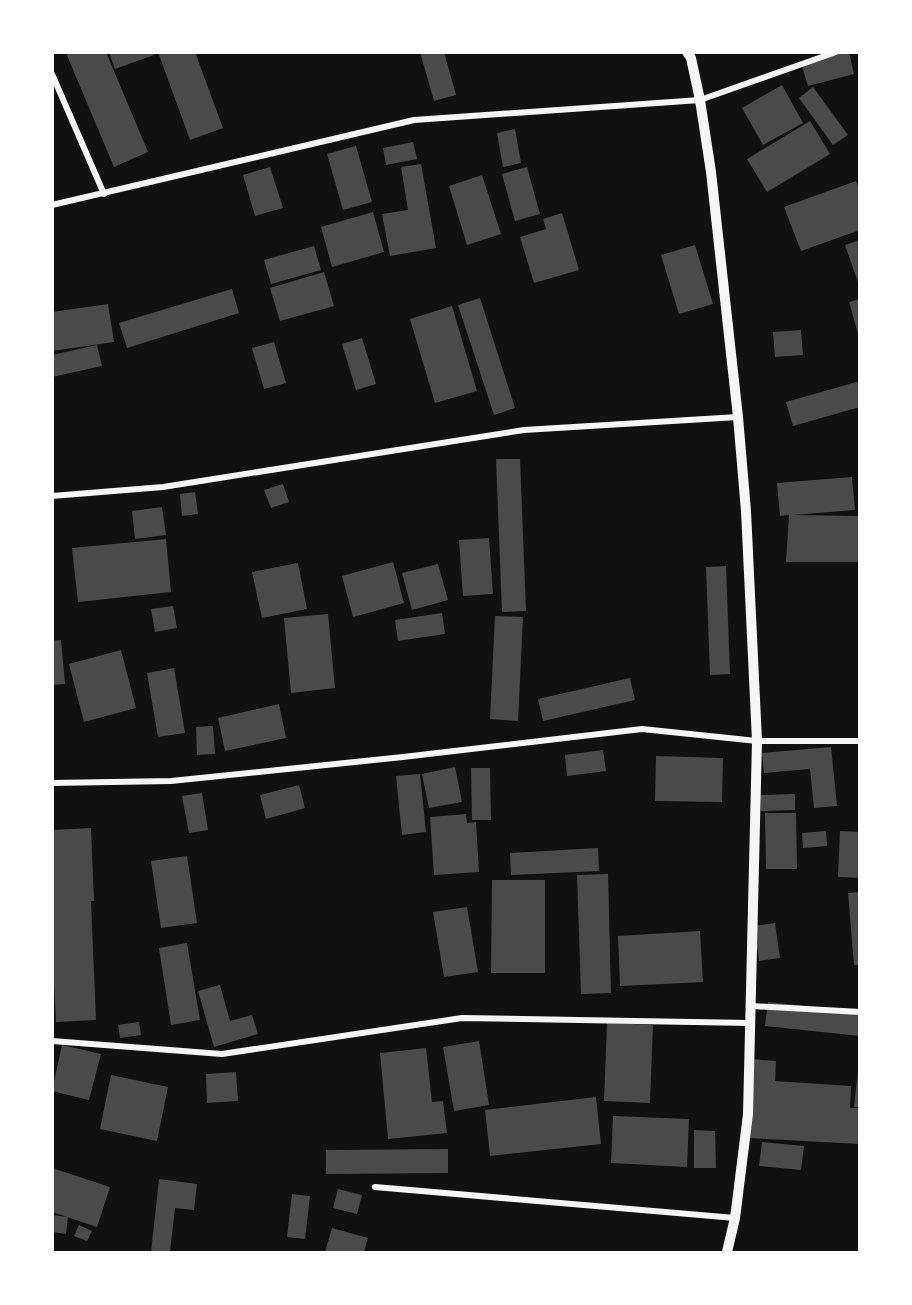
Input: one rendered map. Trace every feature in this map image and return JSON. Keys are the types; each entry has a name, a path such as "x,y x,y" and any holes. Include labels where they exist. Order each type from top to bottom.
{"street":[{"path":"687,52 691,58 700,100 711,172 738,417 746,511 757,741 748,1114 735,1218 728,1252"},
{"path":"52,205 414,120 700,100 836,52"},
{"path":"52,74 104,194"},
{"path":"52,496 164,487 524,430 738,417"},
{"path":"52,783 171,781 403,758 642,729 757,741 860,741"},
{"path":"751,1006 860,1012"},
{"path":"52,1041 222,1054 462,1018 750,1023"},
{"path":"375,1187 735,1218"}],"building":[{"path":"106,52 148,152 114,167 66,53"},
{"path":"109,52 153,52 154,55 115,69"},
{"path":"158,52 195,52 223,128 190,140"},
{"path":"420,52 444,52 456,95 434,101"},
{"path":"839,52 849,52 854,74 808,86 801,63"},
{"path":"782,85 803,123 763,145 742,108"},
{"path":"813,87 848,135 833,145 799,98"},
{"path":"810,121 830,154 767,192 747,159"},
{"path":"515,129 521,163 503,167 497,133"},
{"path":"413,142 417,159 386,165 383,148"},
{"path":"356,146 372,202 343,210 327,154"},
{"path":"421,164 436,248 390,256 382,214 408,210 401,167"},
{"path":"270,167 283,208 255,216 243,175"},
{"path":"527,167 540,214 515,221 502,174"},
{"path":"482,175 501,234 467,245 449,186"},
{"path":"856,181 860,191 860,230 801,251 784,207"},
{"path":"373,212 384,252 332,267 321,227"},
{"path":"562,213 579,270 534,283 520,237 546,229 543,219"},
{"path":"860,240 860,285 859,285 845,245"},
{"path":"695,245 713,304 679,314 661,255"},
{"path":"314,246 321,270 271,284 264,260"},
{"path":"324,272 334,306 280,321 270,288"},
{"path":"232,289 239,313 127,348 119,323"},
{"path":"480,298 515,408 494,415 458,305"},
{"path":"860,299 860,337 859,337 849,302"},
{"path":"108,304 114,342 52,351 52,312"},
{"path":"452,306 477,391 435,403 410,319"},
{"path":"801,330 803,355 775,357 773,332"},
{"path":"362,338 376,384 356,390 342,344"},
{"path":"274,342 286,383 264,389 252,348"},
{"path":"97,345 102,366 52,377 52,355"},
{"path":"860,381 860,407 793,426 786,402"},
{"path":"496,459 520,459 526,611 502,612"},
{"path":"852,477 855,510 793,515 860,516 860,562 786,562 789,515 780,516 777,483"},
{"path":"283,484 289,502 271,508 264,490"},
{"path":"195,492 198,514 182,516 180,494"},
{"path":"162,507 166,535 135,539 132,511"},
{"path":"489,538 493,594 463,596 459,540"},
{"path":"166,539 171,592 78,602 72,548"},
{"path":"393,562 404,603 353,617 342,576"},
{"path":"298,563 307,609 262,618 252,572"},
{"path":"438,564 448,600 412,610 402,573"},
{"path":"726,566 730,674 710,675 706,567"},
{"path":"173,606 177,628 155,632 151,609"},
{"path":"442,613 445,634 398,641 395,620"},
{"path":"328,614 335,688 291,693 284,618"},
{"path":"495,616 523,617 518,721 490,719"},
{"path":"61,640 65,684 52,685 52,641"},
{"path":"121,650 136,708 84,722 69,664"},
{"path":"174,668 185,733 158,737 147,673"},
{"path":"630,678 635,700 543,721 538,699"},
{"path":"279,704 286,738 225,751 218,718"},
{"path":"213,726 215,754 197,755 196,727"},
{"path":"831,747 837,806 814,808 810,769 764,773 762,753"},
{"path":"603,750 606,771 567,776 565,755"},
{"path":"656,756 723,758 722,802 655,801"},
{"path":"455,767 462,802 429,808 422,774"},
{"path":"471,768 490,768 491,820 472,820"},
{"path":"420,774 426,832 402,835 396,776"},
{"path":"299,785 305,808 266,819 260,795"},
{"path":"202,793 208,830 189,833 182,796"},
{"path":"795,794 795,810 761,811 760,795"},
{"path":"765,813 796,813 797,869 766,869"},
{"path":"466,814 467,823 476,822 479,872 434,875 430,817"},
{"path":"91,828 94,901 91,901 96,1020 56,1022 52,939 52,830"},
{"path":"826,831 827,846 803,848 802,833"},
{"path":"840,831 860,832 860,878 838,877"},
{"path":"598,848 599,871 511,875 510,853"},
{"path":"187,856 197,923 161,928 151,861"},
{"path":"608,874 611,993 581,994 577,875"},
{"path":"492,880 545,880 545,973 491,973"},
{"path":"860,892 860,965 854,965 848,893"},
{"path":"467,907 478,972 444,977 433,912"},
{"path":"775,923 780,958 759,961 754,926"},
{"path":"700,931 703,982 620,986 618,936"},
{"path":"187,943 200,1020 171,1025 159,948"},
{"path":"220,985 230,1021 252,1015 258,1034 214,1047 198,991"},
{"path":"768,1002 860,1012 860,1036 765,1026"},
{"path":"139,1022 141,1035 120,1038 118,1025"},
{"path":"607,1023 653,1025 650,1103 604,1101"},
{"path":"479,1041 489,1105 454,1111 443,1047"},
{"path":"62,1045 101,1054 89,1100 52,1091"},
{"path":"426,1048 432,1102 443,1101 447,1133 388,1139 380,1053"},
{"path":"751,1059 776,1061 775,1081 851,1086 850,1108 860,1108 860,1144 748,1138"},
{"path":"858,1071 860,1071 860,1107 854,1107"},
{"path":"236,1072 238,1101 207,1103 206,1074"},
{"path":"111,1075 168,1087 157,1141 100,1129"},
{"path":"596,1097 601,1144 490,1156 485,1110"},
{"path":"613,1116 689,1119 687,1167 611,1163"},
{"path":"694,1130 715,1131 716,1168 694,1168"},
{"path":"762,1142 804,1146 801,1170 759,1166"},
{"path":"448,1149 448,1173 326,1174 326,1150"},
{"path":"52,1168 110,1187 97,1227 52,1212"},
{"path":"159,1179 197,1184 194,1210 175,1208 170,1252 151,1252"},
{"path":"338,1189 362,1195 357,1214 333,1208"},
{"path":"292,1194 310,1196 305,1239 287,1237"},
{"path":"52,1215 68,1217 66,1234 52,1232"},
{"path":"79,1225 92,1231 87,1241 74,1236"},
{"path":"332,1228 368,1238 364,1252 325,1252"}]}
